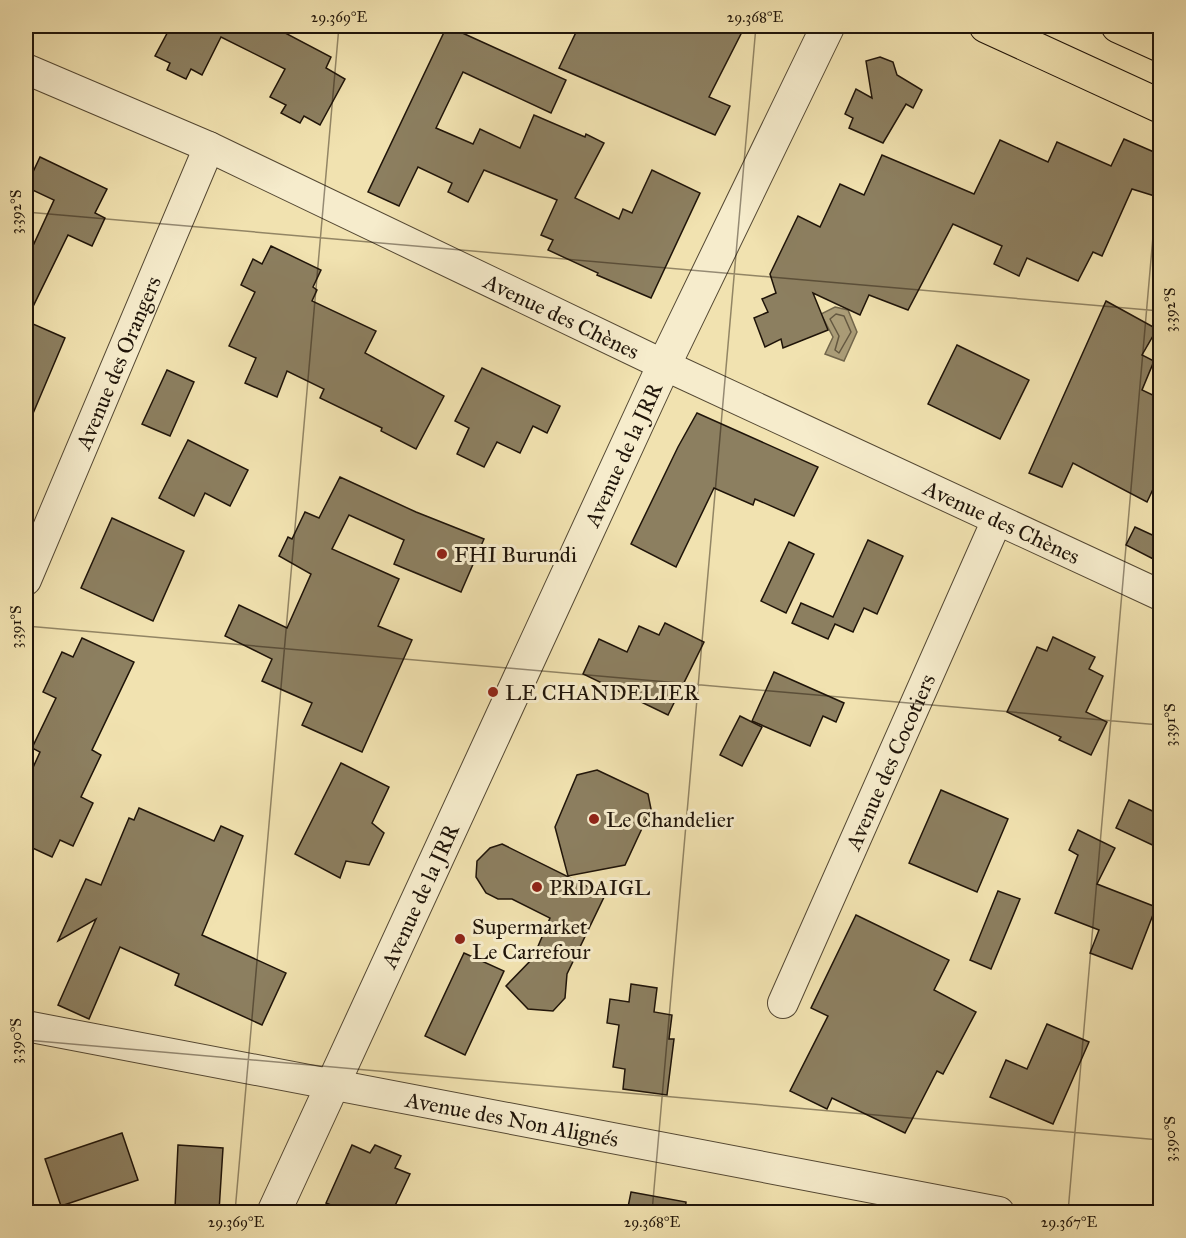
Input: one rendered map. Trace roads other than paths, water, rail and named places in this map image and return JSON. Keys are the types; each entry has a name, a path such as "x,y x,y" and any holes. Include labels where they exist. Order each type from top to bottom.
{"main road":[{"path":"986,26 1161,106"},
{"path":"1118,26 1161,45"}],"street":[{"name":"Avenue de la JRR","path":"274,1212 335,1084 664,365 828,26"},
{"name":"Avenue des Chènes","path":"26,69 209,147 664,365 1161,596"},
{"name":"Avenue des Orangers","path":"26,580 209,147"},
{"name":"Avenue des Cocotiers","path":"783,1003 997,520"},
{"name":"Avenue des Non Alignés","path":"26,1026 999,1212"}],"water":[{"path":"835,307 848,310 857,332 844,361 825,354 833,337 821,314"}],"place":[{"name":"FHI Burundi","path":"442,554"},
{"name":"LE CHANDELIER","path":"493,692"},
{"name":"Le Chandelier","path":"594,819"},
{"name":"PRDAIGL","path":"537,887"},
{"name":"Supermarket Le Carrefour","path":"460,939"}]}
